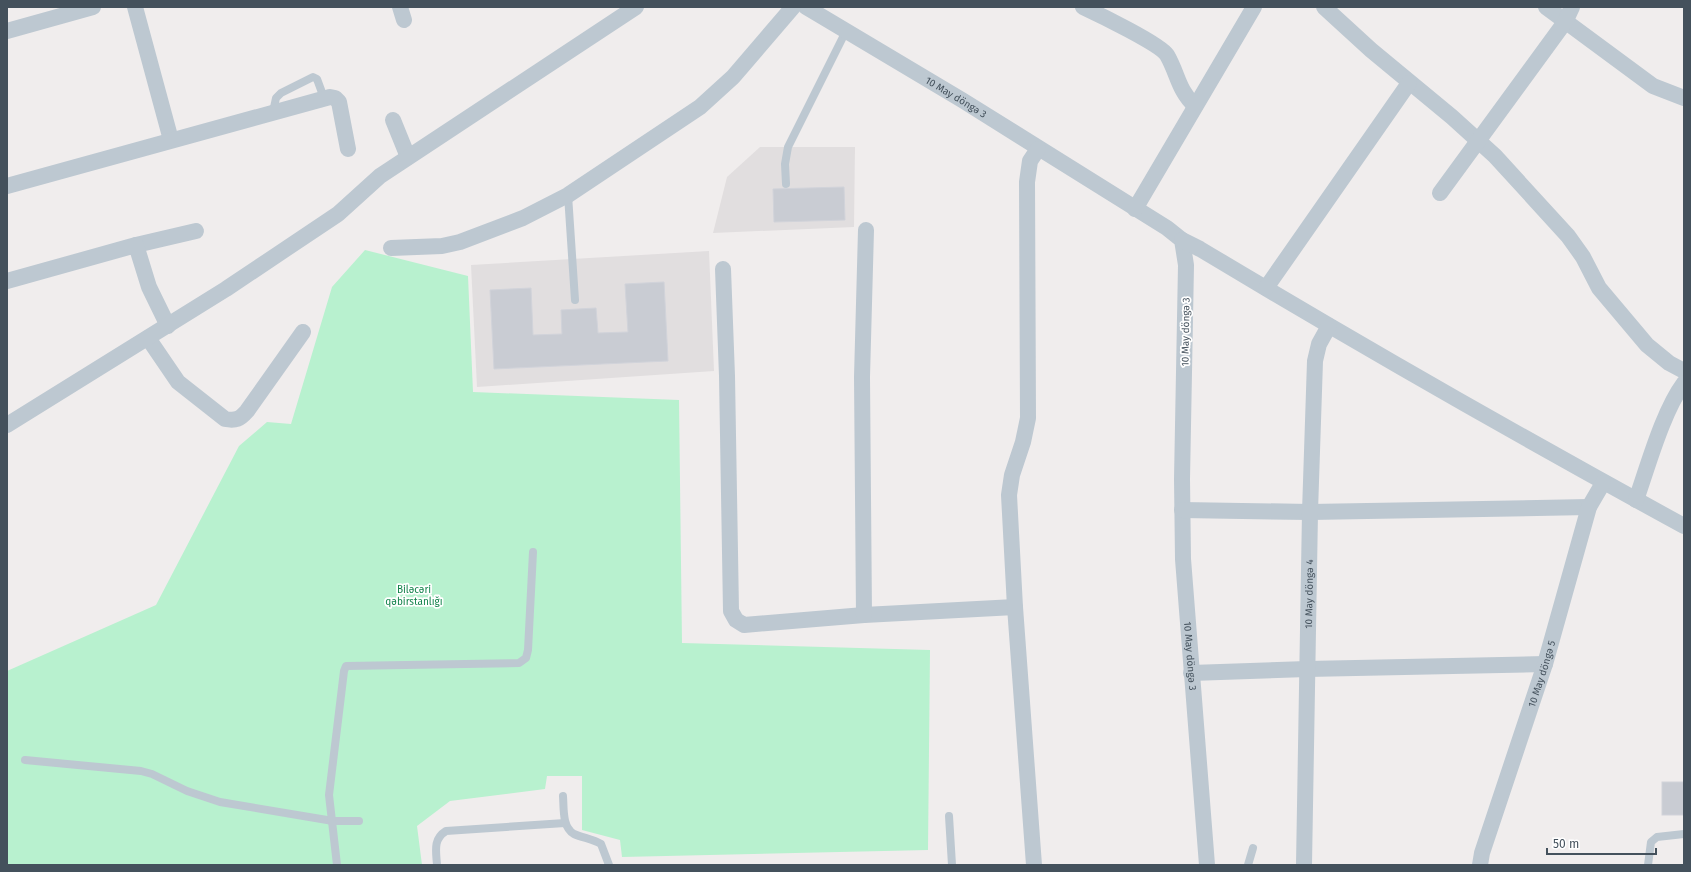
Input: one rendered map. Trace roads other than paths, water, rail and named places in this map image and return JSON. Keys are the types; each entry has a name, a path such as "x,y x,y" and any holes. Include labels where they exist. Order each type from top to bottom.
{"street":[{"path":"7,31 93,7"},
{"path":"135,7 171,140"},
{"path":"7,425 168,326 338,214 368,186 408,157 636,7"},
{"path":"391,248 442,246 460,242 523,218 568,195 700,107 733,77 793,7"},
{"name":"10 May döngə 3","path":"806,7 962,100 1182,240 1186,265 1182,510 1183,559 1207,865"},
{"path":"1083,7 1160,49 1166,54 1181,90 1195,106"},
{"path":"1135,209 1254,7"},
{"path":"1324,7 1409,83 1452,117 1495,156 1568,236 1583,257 1599,288 1647,345 1669,363 1684,371"},
{"path":"1546,7 1564,22 1653,86 1684,98"},
{"path":"1440,193 1564,22 1572,7"},
{"path":"1266,288 1409,83"},
{"path":"7,186 324,98 335,98 339,102 348,149"},
{"path":"393,120 408,157"},
{"path":"1034,865 1015,607 1009,495 1012,475 1023,442 1028,418 1027,182 1030,161 1038,149"},
{"path":"864,615 862,377 866,230"},
{"path":"7,281 136,245 196,231"},
{"path":"1182,240 1603,483 1684,526"},
{"path":"136,245 149,287 168,326"},
{"path":"723,269 727,376 731,611 736,620 744,625 864,615 1015,607"},
{"name":"10 May döngə 4","path":"1304,865 1310,512 1315,361 1319,344 1329,326"},
{"path":"148,338 178,382 226,419 234,421 240,418 247,411 303,332"},
{"path":"1636,500 1667,414 1678,390 1684,383"},
{"name":"10 May döngə 5","path":"1480,865 1482,853 1544,664 1589,507 1603,483"},
{"path":"1182,510 1310,512 1589,507"},
{"path":"1191,673 1544,664"}],"lane":[{"path":"786,184 785,164 788,147 846,31"},
{"path":"273,112 276,98 281,93 313,77 317,79 324,98"},
{"path":"568,195 575,300"},
{"path":"337,865 329,795 344,671 346,666 519,663 526,658 528,650 533,552"},
{"path":"25,760 141,771 152,774 187,791 220,802 333,821 360,821"},
{"path":"563,796 565,823 574,834 601,844 609,865"},
{"path":"949,816 952,865"},
{"path":"436,865 437,840 440,835 446,831 565,823"},
{"path":"1648,865 1651,842 1657,837 1684,834"},
{"path":"1248,865 1253,848"}],"park label":[{"name":"Biləcəri qəbirstanlığı","path":"414,594"}]}
